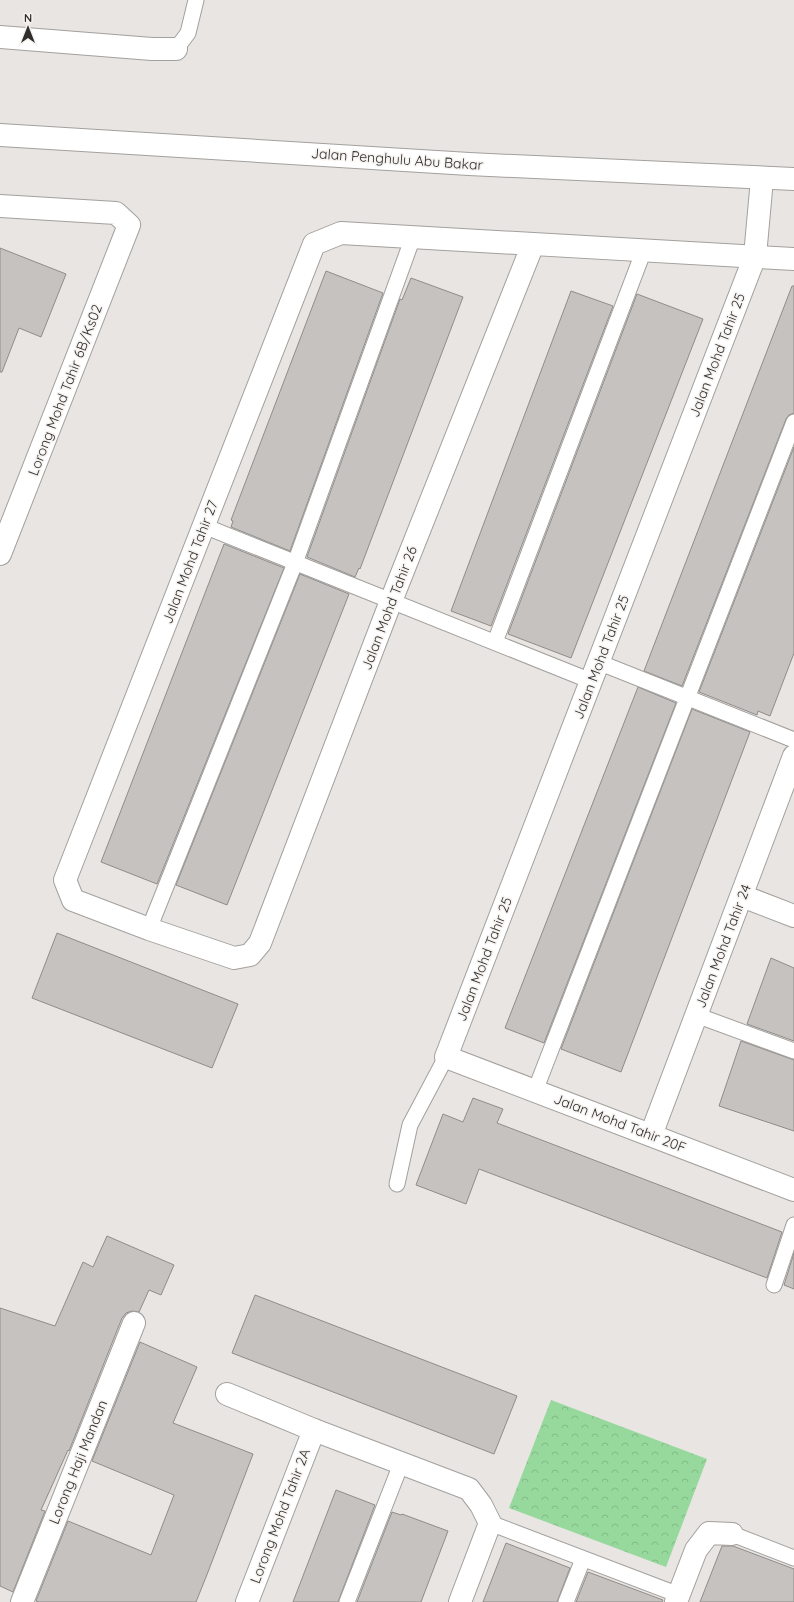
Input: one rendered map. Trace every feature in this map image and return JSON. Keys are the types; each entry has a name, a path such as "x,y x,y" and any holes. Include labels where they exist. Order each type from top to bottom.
{"street":[{"path":"0,37 152,50 176,49"},
{"name":"Jalan Penghulu Abu Bakar","path":"0,135 469,164 794,180"},
{"name":"Jalan Mohd Tahir 25","path":"446,1057 755,256 762,179"},
{"name":"Lorong Mohd Tahir 6B/Ks02","path":"0,206 116,213 129,225 0,554"},
{"name":"Jalan Mohd Tahir 27","path":"149,929 73,900 65,880 314,244 341,233 413,237"},
{"path":"413,237 794,259"},
{"name":"Jalan Mohd Tahir 26","path":"149,929 234,958 250,955 260,943 391,601 533,244"},
{"name":"Jalan Mohd Tahir 24","path":"651,1135 794,756"},
{"path":"742,896 794,916"},
{"name":"Jalan Mohd Tahir 20F","path":"446,1057 794,1190"},
{"name":"Lorong Haji Mandan","path":"22,1602 134,1323"},
{"path":"227,1394 400,1464 469,1489 481,1505 490,1523 460,1602"},
{"name":"Lorong Mohd Tahir 2A","path":"247,1602 314,1430"},
{"path":"678,1599 696,1550 709,1533 732,1534"}],"lane":[{"path":"176,49 188,33 196,0"},
{"path":"149,929 295,564 413,237"},
{"path":"495,642 644,250"},
{"path":"535,1091 794,422"},
{"path":"204,526 295,564 495,642 688,698 794,740"},
{"path":"696,1015 794,1051"},
{"path":"397,1184 410,1125 446,1057"},
{"path":"774,1285 794,1225"},
{"path":"346,1602 400,1464"},
{"path":"490,1523 583,1559 678,1599"},
{"path":"732,1534 794,1558"},
{"path":"566,1602 583,1559"}],"green space":[{"path":"551,1400 707,1459 666,1567 509,1508"}],"building":[{"path":"0,248 66,274 41,337 19,328 2,372 0,372"},
{"path":"326,271 383,293 290,551 231,527 233,521 231,520"},
{"path":"411,278 463,297 360,569 359,568 355,577 307,557 400,299 402,300"},
{"path":"792,286 794,286 794,413 789,415 786,419 682,686 644,671"},
{"path":"571,291 613,306 491,626 451,611"},
{"path":"637,294 703,319 571,658 508,634"},
{"path":"794,447 794,653 770,716 758,711 757,715 699,692"},
{"path":"224,544 284,568 157,884 101,862"},
{"path":"300,574 349,594 227,905 176,885"},
{"path":"638,687 676,703 544,1043 505,1028"},
{"path":"692,709 750,732 621,1072 561,1049"},
{"path":"57,933 238,1004 212,1068 32,998"},
{"path":"771,958 794,968 794,1041 747,1024"},
{"path":"741,1041 794,1060 794,1131 719,1106"},
{"path":"473,1098 503,1109 497,1123 782,1232 767,1278 479,1169 466,1204 416,1185 443,1114 463,1122"},
{"path":"107,1236 174,1265 161,1295 149,1290 139,1312 132,1311 126,1313 122,1318 69,1451 68,1450 41,1510 45,1511 13,1592 0,1586 0,1308 55,1326 83,1262 93,1267"},
{"path":"794,1253 794,1289 784,1285"},
{"path":"255,1295 517,1396 494,1454 232,1353"},
{"path":"140,1342 197,1367 173,1423 253,1454 196,1602 36,1601 68,1521 151,1555 174,1495 92,1461"},
{"path":"336,1490 375,1505 338,1602 293,1602"},
{"path":"392,1512 402,1514 448,1531 421,1602 357,1602"},
{"path":"506,1543 570,1568 557,1602 483,1602"},
{"path":"722,1546 733,1546 794,1569 794,1602 700,1602"},
{"path":"588,1572 663,1600 662,1602 576,1602"}]}
